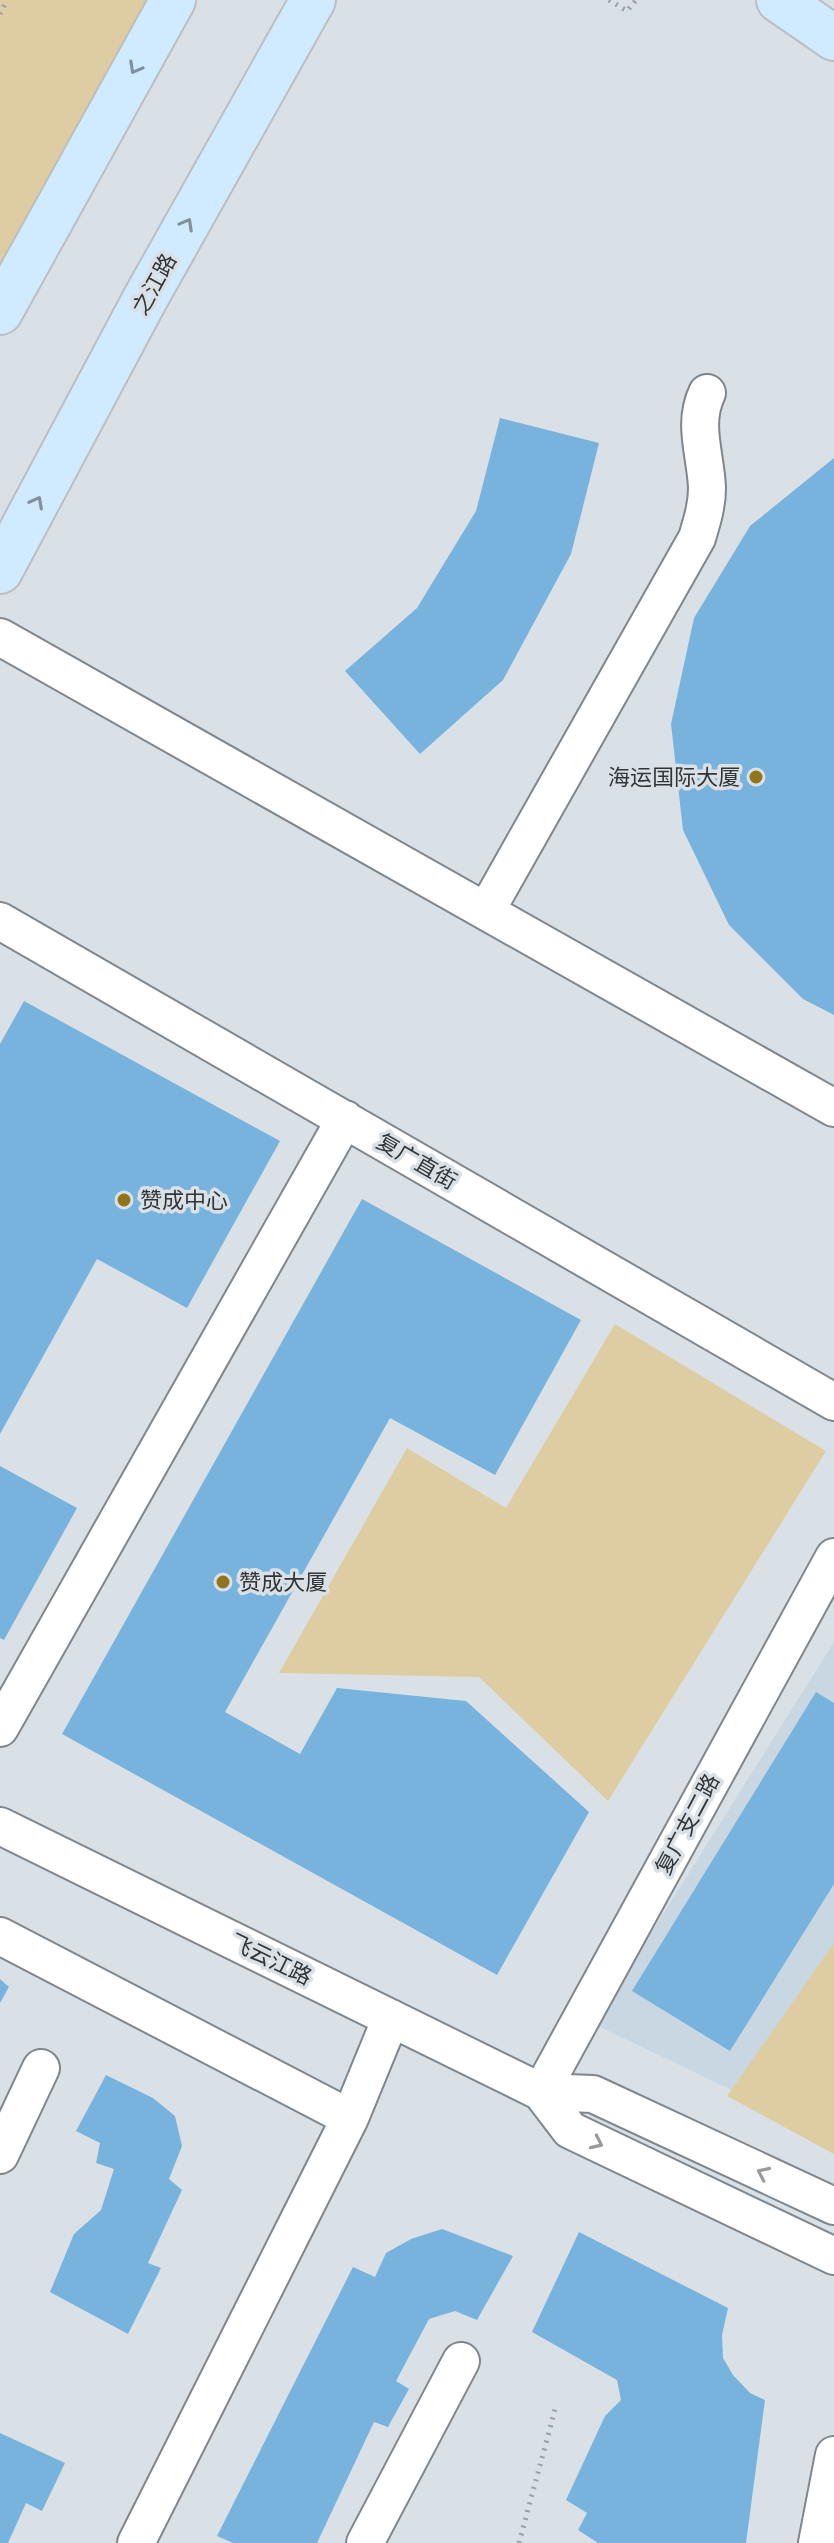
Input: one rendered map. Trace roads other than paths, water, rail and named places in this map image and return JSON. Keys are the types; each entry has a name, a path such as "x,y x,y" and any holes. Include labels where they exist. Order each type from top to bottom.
{"main road":[{"path":"0,312 173,0"},
{"name":"之江路","path":"0,571 145,299 313,0"},
{"path":"779,0 834,38"}],"street":[{"path":"486,911 697,538 706,510 707,485 700,421 702,403 707,393"},
{"path":"0,637 834,1108"},
{"name":"复广直街","path":"0,921 834,1402"},
{"path":"0,1728 345,1119"},
{"name":"复广支二路","path":"541,2092 834,1557"},
{"name":"飞云江路","path":"0,1826 541,2092 593,2094 834,2206"},
{"path":"0,1936 350,2118"},
{"path":"136,2543 350,2118 391,2018"},
{"path":"0,2155 41,2068"},
{"name":"飞云江路","path":"541,2092 570,2130 834,2256"},
{"path":"365,2543 461,2361"},
{"path":"817,2543 834,2455"}],"place":[{"name":"海运国际大厦","path":"756,777"},
{"name":"赞成中心","path":"124,1200"},
{"name":"赞成大厦","path":"223,1582"}]}
